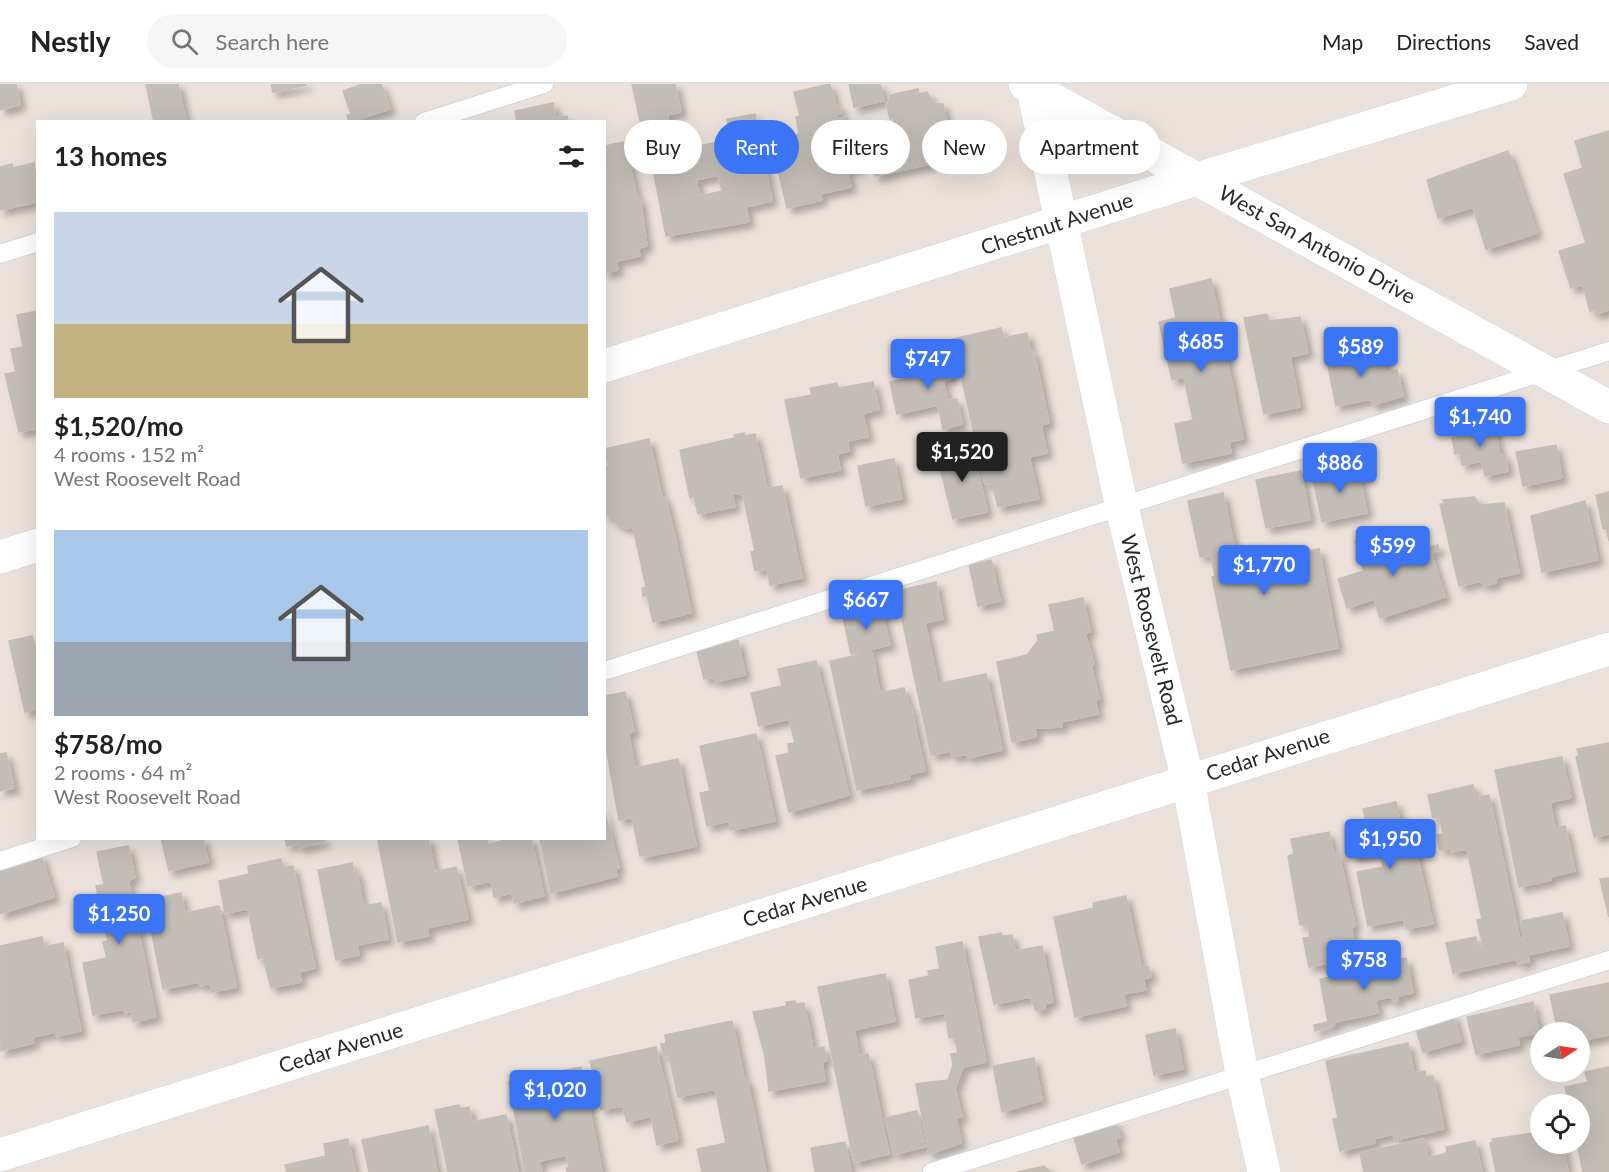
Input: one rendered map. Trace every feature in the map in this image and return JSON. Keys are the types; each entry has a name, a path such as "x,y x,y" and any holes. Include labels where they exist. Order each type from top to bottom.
{"street":[{"name":"Chestnut Avenue","path":"606,365 1197,179 1511,84"},
{"name":"West San Antonio Drive","path":"1029,86 1609,407"},
{"name":"West Roosevelt Road","path":"1029,86 1062,222 1122,508 1188,781 1242,1074 1264,1172"},
{"path":"0,556 36,546"},
{"name":"Cedar Avenue","path":"0,1155 1609,649"}],"lane":[{"path":"430,120 544,84"},
{"path":"0,254 36,243"},
{"path":"606,670 1122,508 1609,351"},
{"path":"0,861 66,840"},
{"path":"933,1172 1609,960"}],"building":[{"path":"0,84 16,84 20,105 0,110"},
{"path":"146,84 178,84 186,120 154,120"},
{"path":"271,84 306,84 306,85 273,92"},
{"path":"363,84 381,84 390,109 348,120 347,115 351,114 343,91"},
{"path":"632,84 675,84 681,112 667,115 668,120 640,120"},
{"path":"830,84 836,107 840,106 841,114 836,115 837,119 847,117 848,120 811,120 811,174 848,174 851,187 820,194 822,200 787,208 779,174 799,174 799,120 796,117 800,116 794,92"},
{"path":"849,84 880,84 884,101 854,107"},
{"path":"918,89 919,94 927,92 933,103 943,104 946,120 922,120 922,166 910,168 910,120 890,119 886,103 889,102 890,95"},
{"path":"553,103 556,118 567,116 568,120 517,120 515,111"},
{"path":"755,114 756,120 727,120"},
{"path":"1609,131 1609,310 1596,314 1594,310 1590,311 1583,285 1571,288 1559,251 1586,243 1564,174 1583,168 1575,141"},
{"path":"624,142 624,174 632,174 637,197 640,198 647,246 638,248 640,256 616,261 618,270 606,273 606,146"},
{"path":"714,143 714,174 767,174 772,201 746,207 749,222 666,236 654,174 702,174 702,145","holes":["718,175 722,191 700,196 696,180"]},
{"path":"1508,151 1537,233 1486,249 1473,207 1438,218 1427,180"},
{"path":"34,163 36,202 0,210 0,167 12,164 13,168"},
{"path":"1211,279 1243,439 1229,442 1231,453 1183,463 1175,424 1193,420 1184,377 1172,380 1159,322 1176,318 1170,289"},
{"path":"36,311 36,429 19,432 5,374 16,372 11,349 23,347 17,315"},
{"path":"1267,314 1269,321 1300,317 1308,353 1290,357 1300,407 1264,414 1244,318"},
{"path":"1001,328 1004,338 1027,333 1031,353 1034,352 1049,423 1041,425 1047,453 1029,457 1039,499 998,507 992,483 985,484 953,339"},
{"path":"1352,345 1353,352 1363,350 1365,362 1383,358 1387,373 1397,370 1403,396 1373,405 1371,399 1336,406 1325,351"},
{"path":"946,349 952,378 943,381 948,401 957,399 962,424 943,429 938,405 897,414 890,382 925,374 921,355"},
{"path":"873,382 879,410 863,413 868,437 847,441 849,451 837,454 840,470 801,478 785,400 812,395 810,388 837,383 838,388"},
{"path":"1494,422 1500,456 1505,455 1508,471 1485,476 1482,461 1462,465 1460,453 1455,454 1452,438 1457,437 1455,430"},
{"path":"744,433 745,436 755,434 767,489 782,486 802,578 770,585 767,569 755,571 751,552 755,551 743,495 732,493 735,507 698,514 694,497 690,498 680,450 735,438 734,435"},
{"path":"649,439 662,498 665,497 675,537 691,613 653,622 647,595 643,596 642,588 646,587 633,527 625,528 612,521 611,515 606,516 606,466 608,466 606,449"},
{"path":"1556,445 1562,478 1523,486 1516,452"},
{"path":"973,448 987,512 953,519 937,456"},
{"path":"894,459 902,499 866,506 858,466"},
{"path":"1357,465 1367,513 1322,522 1312,474"},
{"path":"1301,471 1310,520 1266,528 1256,480"},
{"path":"1609,492 1609,541 1606,527 1603,528 1596,495"},
{"path":"1223,493 1239,570 1255,567 1257,575 1283,570 1280,557 1319,549 1338,648 1231,670 1212,577 1215,576 1211,555 1200,557 1188,501"},
{"path":"1474,497 1480,505 1504,503 1519,573 1495,578 1496,583 1483,586 1482,581 1459,586 1440,504 1444,504 1443,500"},
{"path":"1585,501 1598,560 1542,572 1531,516"},
{"path":"1384,532 1391,554 1428,542 1430,547 1438,545 1439,550 1431,553 1445,597 1380,618 1374,599 1347,608 1338,579 1364,571 1355,541"},
{"path":"991,560 1000,601 978,606 969,564"},
{"path":"936,582 943,619 925,623 938,684 986,674 1002,750 968,758 967,754 952,757 951,751 931,755 896,591"},
{"path":"1083,598 1090,632 1085,633 1094,664 1091,665 1099,699 1095,700 1098,714 1061,722 1062,727 1035,728 1036,737 1012,742 997,662 1027,655 1038,641 1037,635 1055,631 1049,605"},
{"path":"881,608 890,645 851,654 843,617"},
{"path":"32,636 34,645 36,644 36,709 25,712 9,641"},
{"path":"738,640 745,675 715,682 714,677 704,679 697,651"},
{"path":"872,652 880,693 904,688 909,707 911,707 925,771 909,774 910,779 857,790 830,661"},
{"path":"816,661 849,795 789,812 776,756 789,753 788,744 795,743 789,719 759,726 751,693 782,686 778,669"},
{"path":"625,692 634,732 628,733 635,768 678,759 696,846 646,857 645,855 640,856 632,817 619,820 606,747 606,696"},
{"path":"756,734 775,821 731,830 729,821 707,826 700,793 710,791 700,746"},
{"path":"1609,743 1609,834 1594,837 1576,757 1579,756 1577,749"},
{"path":"6,753 14,788 0,791 0,754"},
{"path":"1562,757 1571,798 1550,802 1555,828 1565,826 1575,871 1550,877 1551,880 1519,887 1495,770"},
{"path":"1473,785 1476,797 1489,795 1520,940 1525,939 1521,921 1562,913 1569,946 1528,955 1529,962 1518,964 1517,959 1453,973 1446,943 1476,937 1478,947 1483,946 1477,920 1482,919 1467,849 1451,852 1450,848 1440,850 1437,835 1443,834 1440,817 1433,818 1428,795"},
{"path":"1396,802 1402,831 1411,829 1433,924 1406,929 1404,919 1368,926 1357,872 1383,867 1380,852 1352,857 1346,825 1366,821 1363,809"},
{"path":"606,817 619,868 615,868 617,876 551,893 540,840 606,840"},
{"path":"1329,832 1334,855 1339,854 1355,926 1351,927 1357,957 1309,967 1303,938 1310,937 1307,923 1300,925 1288,856 1294,854 1291,839"},
{"path":"161,840 203,840 208,862 169,871"},
{"path":"286,840 325,841 299,848 298,843 287,846"},
{"path":"428,840 435,872 456,867 468,919 427,928 429,936 398,942 378,841"},
{"path":"458,840 487,840 488,845 504,840 531,840 544,896 514,903 512,893 494,897 491,881 468,886"},
{"path":"128,846 135,878 128,880 156,1017 133,1022 132,1011 125,1013 124,1009 93,1015 83,963 107,958 103,942 108,941 103,919 98,920 96,906 100,905 96,886 104,885 97,852"},
{"path":"41,855 54,897 0,914 0,868"},
{"path":"281,859 283,868 293,866 315,968 299,972 301,982 271,988 263,958 258,959 248,909 225,913 219,881 249,874 248,866"},
{"path":"352,863 354,872 357,872 363,906 381,903 388,939 357,945 359,955 336,960 318,870"},
{"path":"1609,878 1609,917 1600,879"},
{"path":"181,893 185,913 219,906 236,987 212,992 210,983 200,986 199,982 163,989 149,920 153,919 149,900"},
{"path":"1126,896 1141,967 1148,966 1151,977 1143,979 1146,990 1123,994 1126,1006 1075,1017 1054,917 1094,908 1093,903"},
{"path":"1001,933 1002,936 1012,935 1015,951 1042,946 1053,1002 1044,1004 1045,1009 1036,1011 1030,997 994,1004 979,937"},
{"path":"42,937 44,947 63,943 81,1031 56,1036 56,1032 32,1037 34,1043 1,1051 0,946"},
{"path":"962,942 986,1062 963,1067 955,1088 962,1117 956,1118 961,1143 929,1154 916,1084 948,1080 953,1065 951,1054 958,1053 955,1037 949,1038 945,1013 916,1018 909,980 929,976 928,971 940,969 936,947"},
{"path":"1406,958 1413,993 1397,996 1398,1001 1393,1002 1392,997 1375,1000 1378,1013 1334,1022 1334,1025 1315,1031 1314,1025 1328,1022 1320,979 1370,969 1369,965"},
{"path":"885,974 895,1021 854,1030 859,1056 868,1054 889,1154 854,1162 818,987"},
{"path":"1609,983 1609,1035 1590,1039 1590,1022 1556,1022 1550,995"},
{"path":"795,1001 796,1004 804,1003 813,1049 824,1047 826,1061 822,1062 825,1081 769,1091 765,1056 753,1012 787,1006 786,1002"},
{"path":"1533,1002 1537,1022 1530,1022 1530,1035 1518,1037 1519,1045 1476,1054 1467,1017"},
{"path":"1453,1014 1461,1041 1423,1052 1415,1026"},
{"path":"732,1021 744,1079 747,1079 766,1172 702,1172 697,1149 726,1143 715,1089 678,1097 669,1055 664,1056 661,1044 666,1043 665,1035"},
{"path":"1175,1029 1183,1069 1154,1075 1146,1035"},
{"path":"1408,1043 1414,1073 1425,1071 1426,1077 1433,1076 1444,1129 1395,1140 1393,1134 1373,1139 1375,1143 1340,1151 1333,1119 1338,1118 1326,1061"},
{"path":"656,1047 678,1140 657,1145 651,1116 627,1122 623,1106 601,1110 590,1061"},
{"path":"1034,1058 1042,1100 1002,1112 993,1066"},
{"path":"581,1067 602,1172 567,1172 566,1168 569,1168 567,1155 539,1161 542,1172 525,1172 509,1082"},
{"path":"1609,1067 1609,1172 1583,1172 1579,1154 1590,1154 1590,1094 1567,1094 1565,1087 1590,1082 1590,1071"},
{"path":"459,1105 460,1109 469,1107 472,1122 506,1115 518,1172 448,1172 435,1110"},
{"path":"917,1111 925,1147 894,1154 885,1118"},
{"path":"1115,1121 1120,1137 1115,1139 1119,1152 1082,1164 1073,1135"},
{"path":"428,1126 437,1172 369,1172 362,1140"},
{"path":"1530,1133 1530,1154 1564,1154 1568,1172 1496,1172 1490,1143 1493,1142 1492,1139"},
{"path":"348,1139 355,1172 287,1172 285,1165 326,1156 324,1144"},
{"path":"1424,1139 1428,1158 1447,1153 1446,1147 1475,1141 1482,1172 1364,1172 1360,1153"},
{"path":"845,1142 851,1172 815,1172 811,1148"},
{"path":"1044,1166 1050,1172 1017,1172"}]}
